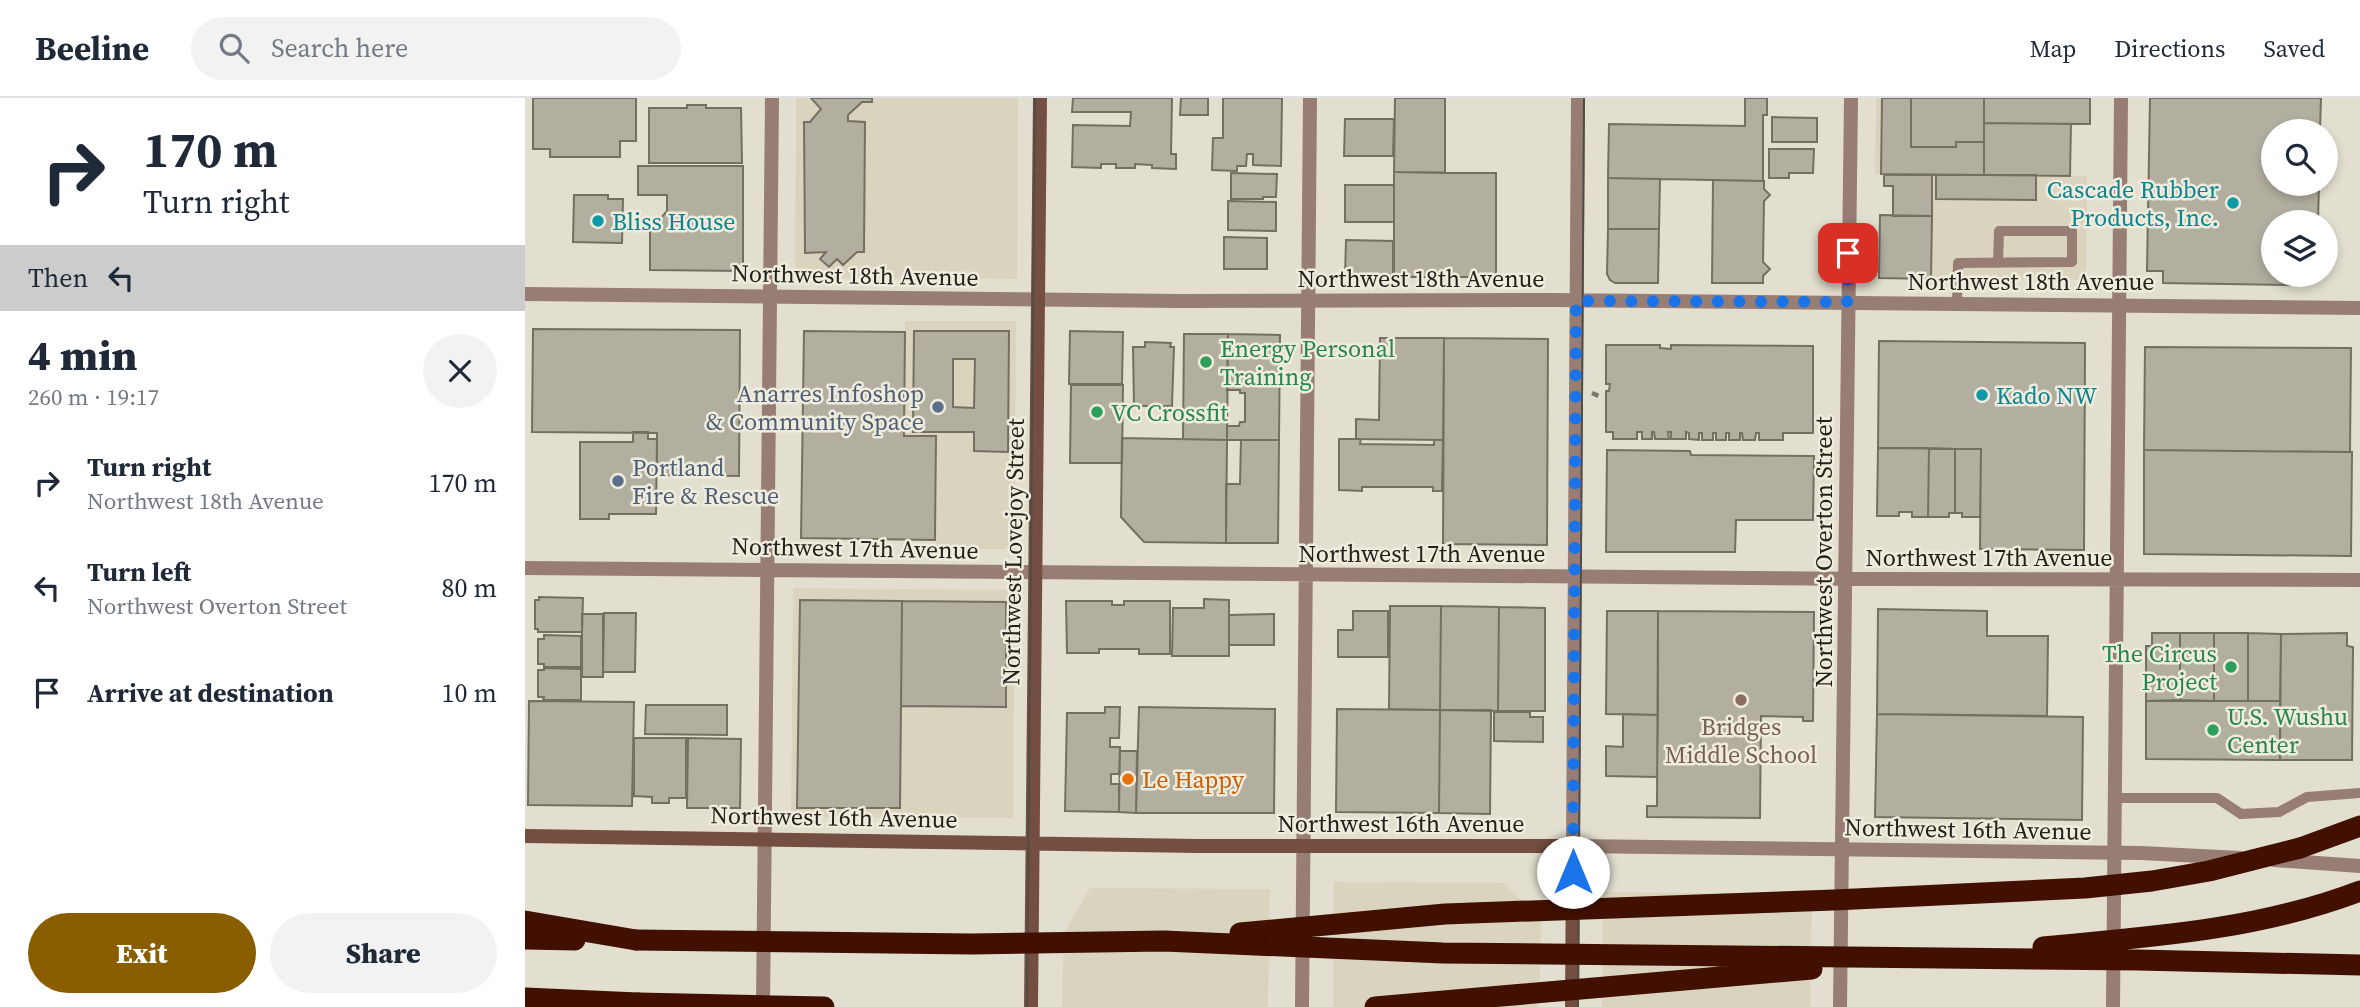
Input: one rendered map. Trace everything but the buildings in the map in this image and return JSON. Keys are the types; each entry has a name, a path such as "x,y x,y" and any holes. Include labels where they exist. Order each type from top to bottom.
{"highway":[{"path":"1164,941 1445,914 1834,901 2085,888 2209,871 2300,848 2360,827"},
{"path":"1375,1007 2179,934 2273,917 2360,891"},
{"path":"525,921 636,940"},
{"path":"525,939 972,944 1164,941 1443,953 2139,960 2360,965"},
{"path":"525,998 824,1007"},
{"path":"593,1007 638,1003"}],"main road":[{"name":"Northwest Lovejoy Street","path":"1031,1007 1040,98"},
{"name":"Northwest 16th Avenue","path":"525,836 1303,847 1573,846"},
{"path":"1572,1007 1573,846"}],"street":[{"path":"763,1007 772,98"},
{"path":"1302,1007 1310,98"},
{"path":"1573,846 1578,98"},
{"name":"Northwest Overton Street","path":"1840,1007 1851,98"},
{"path":"2113,1007 2121,98"},
{"name":"Northwest 18th Avenue","path":"525,294 1038,300 2120,304 2360,308"},
{"name":"Northwest 17th Avenue","path":"525,568 1306,576 2360,580"},
{"name":"Northwest 16th Avenue","path":"1573,846 2115,853 2360,866"}],"lane":[{"path":"1957,303 1958,263 1999,263 2072,262 2072,232 1999,231 1999,263"},
{"path":"2115,798 2217,798 2241,814 2279,812 2307,797 2360,793"}],"shaded area":[{"path":"796,98 1018,98 1017,279 795,278"},
{"path":"1876,98 1984,98 1984,175 2087,176 2086,280 1931,279 1932,175 1875,174"},
{"path":"905,321 1016,321 1015,549 936,549 937,436 904,436"},
{"path":"793,588 1015,590 1013,818 791,817"},
{"path":"1334,882 1504,883 1541,921 1539,1007 1333,1007"},
{"path":"1090,888 1270,889 1268,1007 1062,1007 1064,933"},
{"path":"1603,892 1812,894 1810,1007 1602,1007"}],"tram line":[{"path":"1027,1007 1035,98"},
{"path":"1578,1007 1584,98"}],"place":[{"name":"Cascade Rubber Products, Inc.","path":"2233,203"},
{"name":"Bliss House","path":"598,221"},
{"name":"Energy Personal Training","path":"1206,362"},
{"name":"Kado NW","path":"1982,395"},
{"name":"Anarres Infoshop & Community Space","path":"938,407"},
{"name":"VC Crossfit","path":"1097,412"},
{"name":"Portland Fire & Rescue","path":"618,481"},
{"name":"The Circus Project","path":"2231,667"},
{"name":"Bridges Middle School","path":"1741,700"},
{"name":"U.S. Wushu Center","path":"2213,730"},
{"name":"Le Happy","path":"1128,779"}],"route":[{"path":"1573,872 1576,301 1847,302 1848,253"}]}
